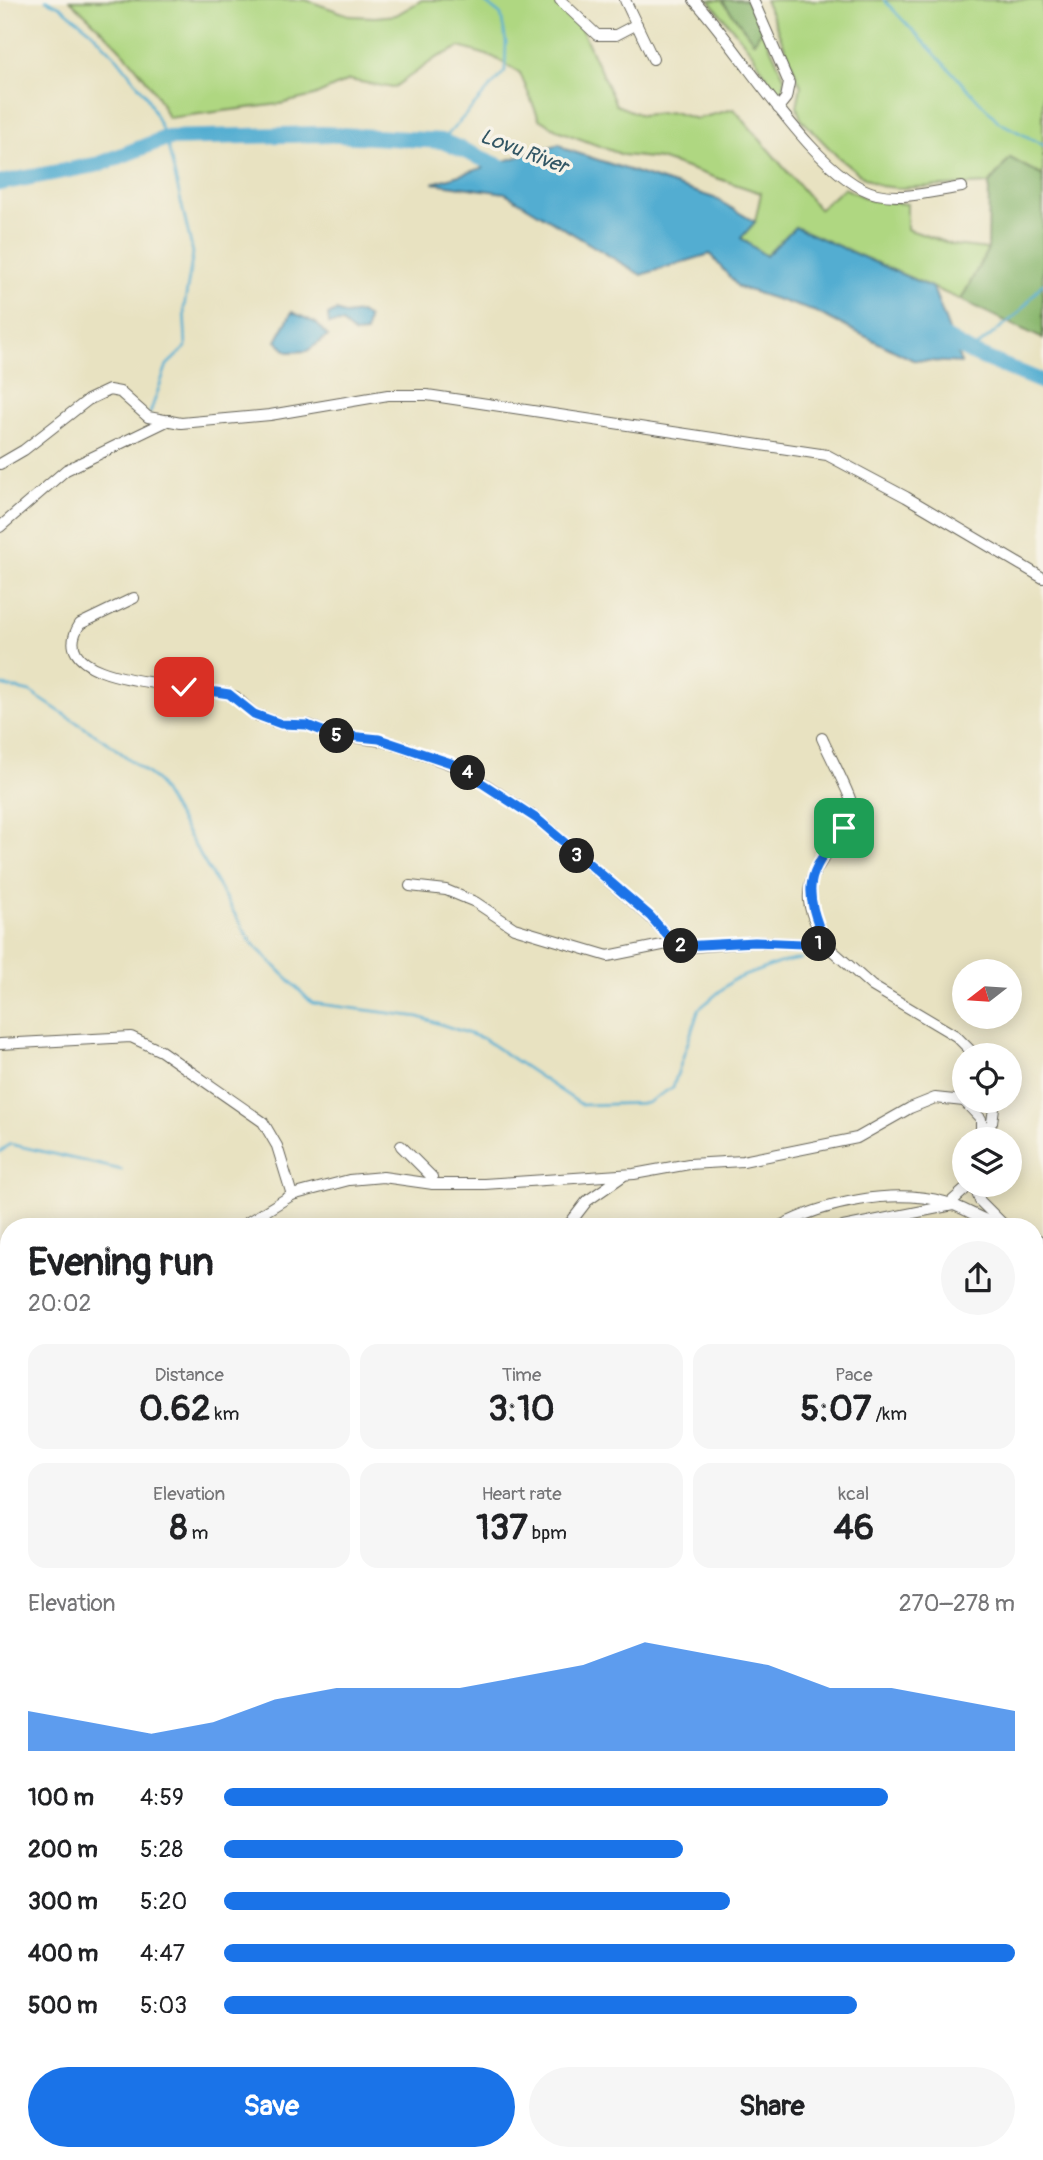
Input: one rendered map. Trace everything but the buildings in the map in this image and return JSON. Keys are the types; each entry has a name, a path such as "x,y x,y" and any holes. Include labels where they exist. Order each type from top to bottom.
{"street":[{"path":"560,0 597,34 616,35 636,24"},
{"path":"625,0 653,59"},
{"path":"694,0 715,22 778,108 833,167 873,192 895,196 962,187"},
{"path":"753,0 789,83 786,98 778,108"},
{"path":"0,464 24,450 89,400 109,390 120,391 148,417 181,423 270,415 388,395 427,395 808,450 842,461 1043,578"},
{"path":"0,527 66,470 169,420"},
{"path":"134,598 79,624 74,641 80,658 88,664 134,681 224,693 236,697 254,714 281,724 307,725 330,734 379,739 451,763 537,819 650,916 676,944"},
{"path":"822,738 851,802 849,821 816,869 809,890 811,909 826,945 872,986 956,1035 964,1043"},
{"path":"410,886 446,890 475,902 514,929 550,936 596,954 617,955 676,944 691,947 755,942 826,945"},
{"path":"0,1044 131,1037 161,1051 263,1122 277,1146 292,1195"},
{"path":"255,1218 292,1195 369,1177 433,1184 484,1184 624,1175 689,1164 743,1161 802,1147 849,1140 870,1133 927,1100 952,1097"},
{"path":"401,1146 432,1177 433,1184"},
{"path":"574,1218 587,1201 624,1175"},
{"path":"886,1218 952,1204 959,1197"},
{"path":"978,1197 998,1218"},
{"path":"799,1218 816,1211 881,1198 929,1199 952,1204 980,1218"}],"green space":[{"path":"70,0 306,0 352,16 375,17 396,15 422,0 556,0 581,28 616,105 641,115 673,112 696,119 734,109 819,209 844,188 870,200 907,204 907,229 953,245 988,249 961,300 795,227 766,256 740,238 755,222 761,193 660,159 623,155 562,132 539,119 520,73 493,57 460,47 436,58 393,88 349,80 314,96 280,104 168,118 138,69"},
{"path":"709,0 722,0 754,41 762,29 785,79 783,94 776,91 751,51"},
{"path":"722,0 746,0 762,29 754,42"},
{"path":"765,0 1043,0 1043,176 1010,158 989,184 898,188 880,186 863,177 837,156 801,119 797,107 801,86"},
{"path":"1010,158 1043,176 1043,339 961,300 988,249 989,184"}],"water":[{"path":"560,144 565,149 714,198 755,222 741,238 766,256 795,227 933,288 961,363 913,360 816,312 738,287 710,254 641,275 505,193 433,183"},
{"path":"336,311 346,315 360,313 368,318 366,333 355,334 342,323 329,324 328,315"},
{"path":"292,312 316,323 328,336 307,351 288,352 276,341"}],"waterway":[{"path":"46,0 61,7 90,30 118,59 146,95 166,138 193,253 184,308 186,347 167,365 150,413"},
{"path":"442,141 505,71 506,42 501,15 482,0"},
{"path":"884,0 999,122 1043,145"},
{"name":"Lovu River","path":"0,183 100,164 166,138 322,134 442,141 513,172"},
{"path":"970,352 1019,313 1043,283"},
{"name":"Lovu River","path":"935,332 970,352 1043,382"},
{"path":"0,685 30,692 111,745 156,780 251,942 312,1003 419,1017 482,1038 582,1105 647,1103 673,1087 699,1009 733,980 779,963 801,959"},
{"path":"0,1152 10,1144 122,1170"}],"route":[{"path":"184,687 229,694 254,714 281,724 294,727 307,725 330,734 379,739 451,763 528,816 537,819 594,872 650,916 672,941 682,946 755,942 826,945 811,909 809,890 816,869 844,828"}]}
